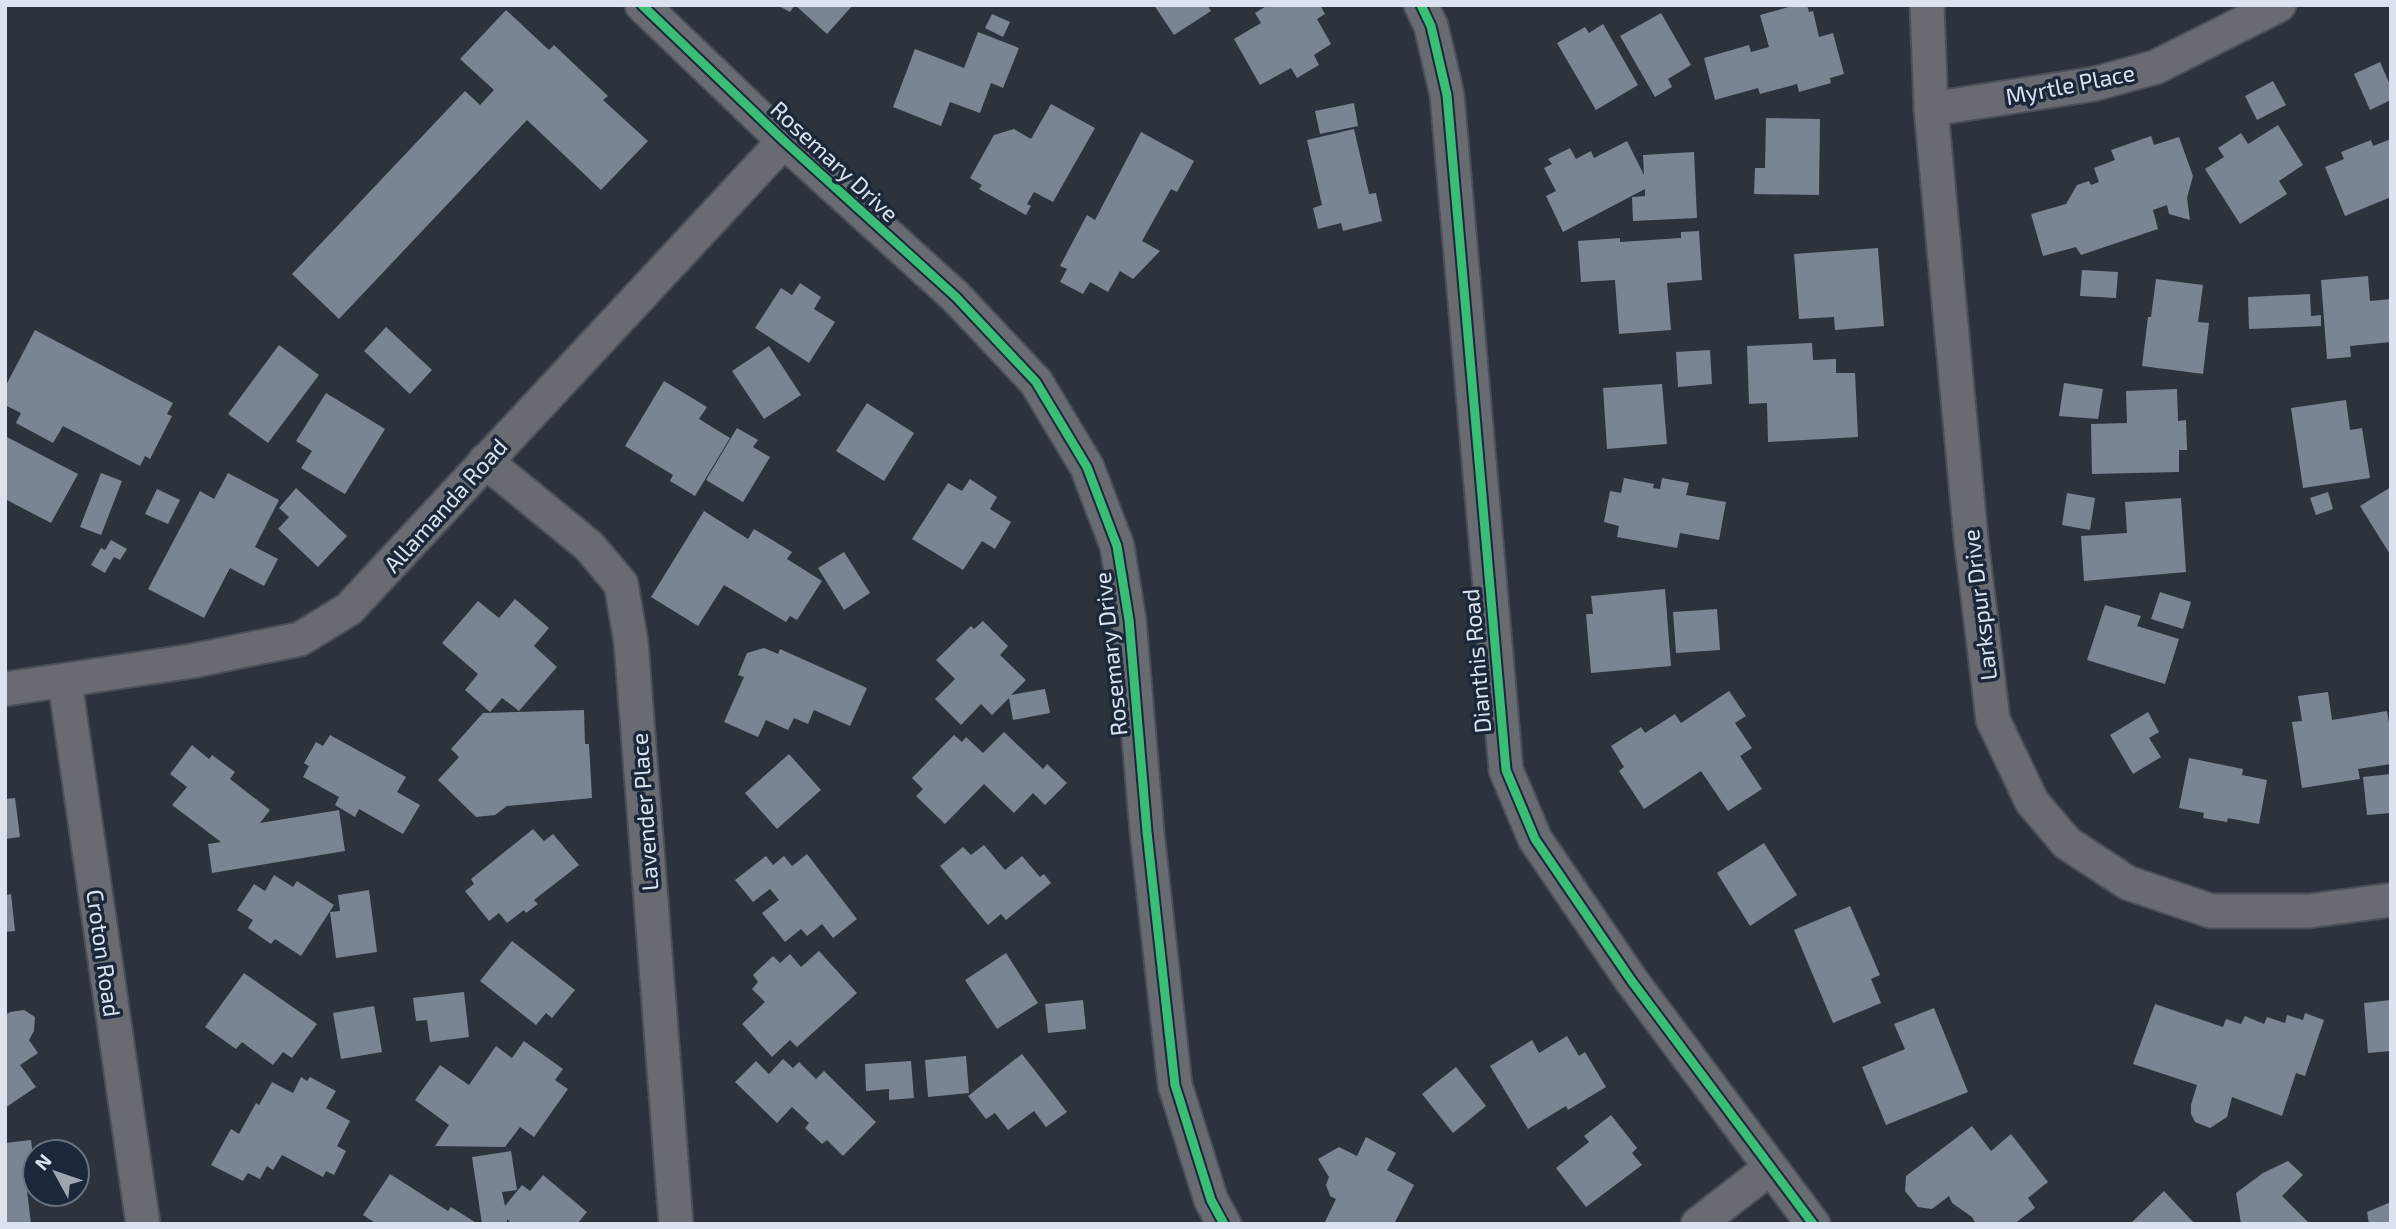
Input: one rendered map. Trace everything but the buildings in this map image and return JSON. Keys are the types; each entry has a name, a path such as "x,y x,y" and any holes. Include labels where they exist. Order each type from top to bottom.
{"street":[{"name":"Rosemary Drive","path":"642,5 784,141 956,297 1037,382 1087,467 1117,546 1129,620 1147,832 1175,1085 1212,1200 1224,1224"},
{"name":"Dianthis Road","path":"1421,5 1431,26 1447,95 1506,770 1535,839 1631,980 1813,1224"},
{"name":"Larkspur Drive","path":"1927,5 1931,109 1971,539 1993,720 2032,802 2067,843 2128,883 2211,911 2309,911 2391,900"},
{"name":"Myrtle Place","path":"1931,109 2094,84 2156,67 2279,5"},
{"name":"Allamanda Road","path":"5,689 192,661 300,639 349,609 784,141"},
{"name":"Lavender Place","path":"485,461 589,546 621,584 631,642 676,1224"},
{"name":"Croton Road","path":"65,682 144,1224"},
{"path":"1698,1224 1770,1168"}],"cycle path":[{"path":"642,5 784,141 956,297 1036,382 1087,467 1117,546 1129,620 1147,832 1175,1085 1211,1200 1224,1224"},
{"path":"1421,5 1431,26 1447,95 1506,770 1535,839 1631,980 1813,1224"}]}
